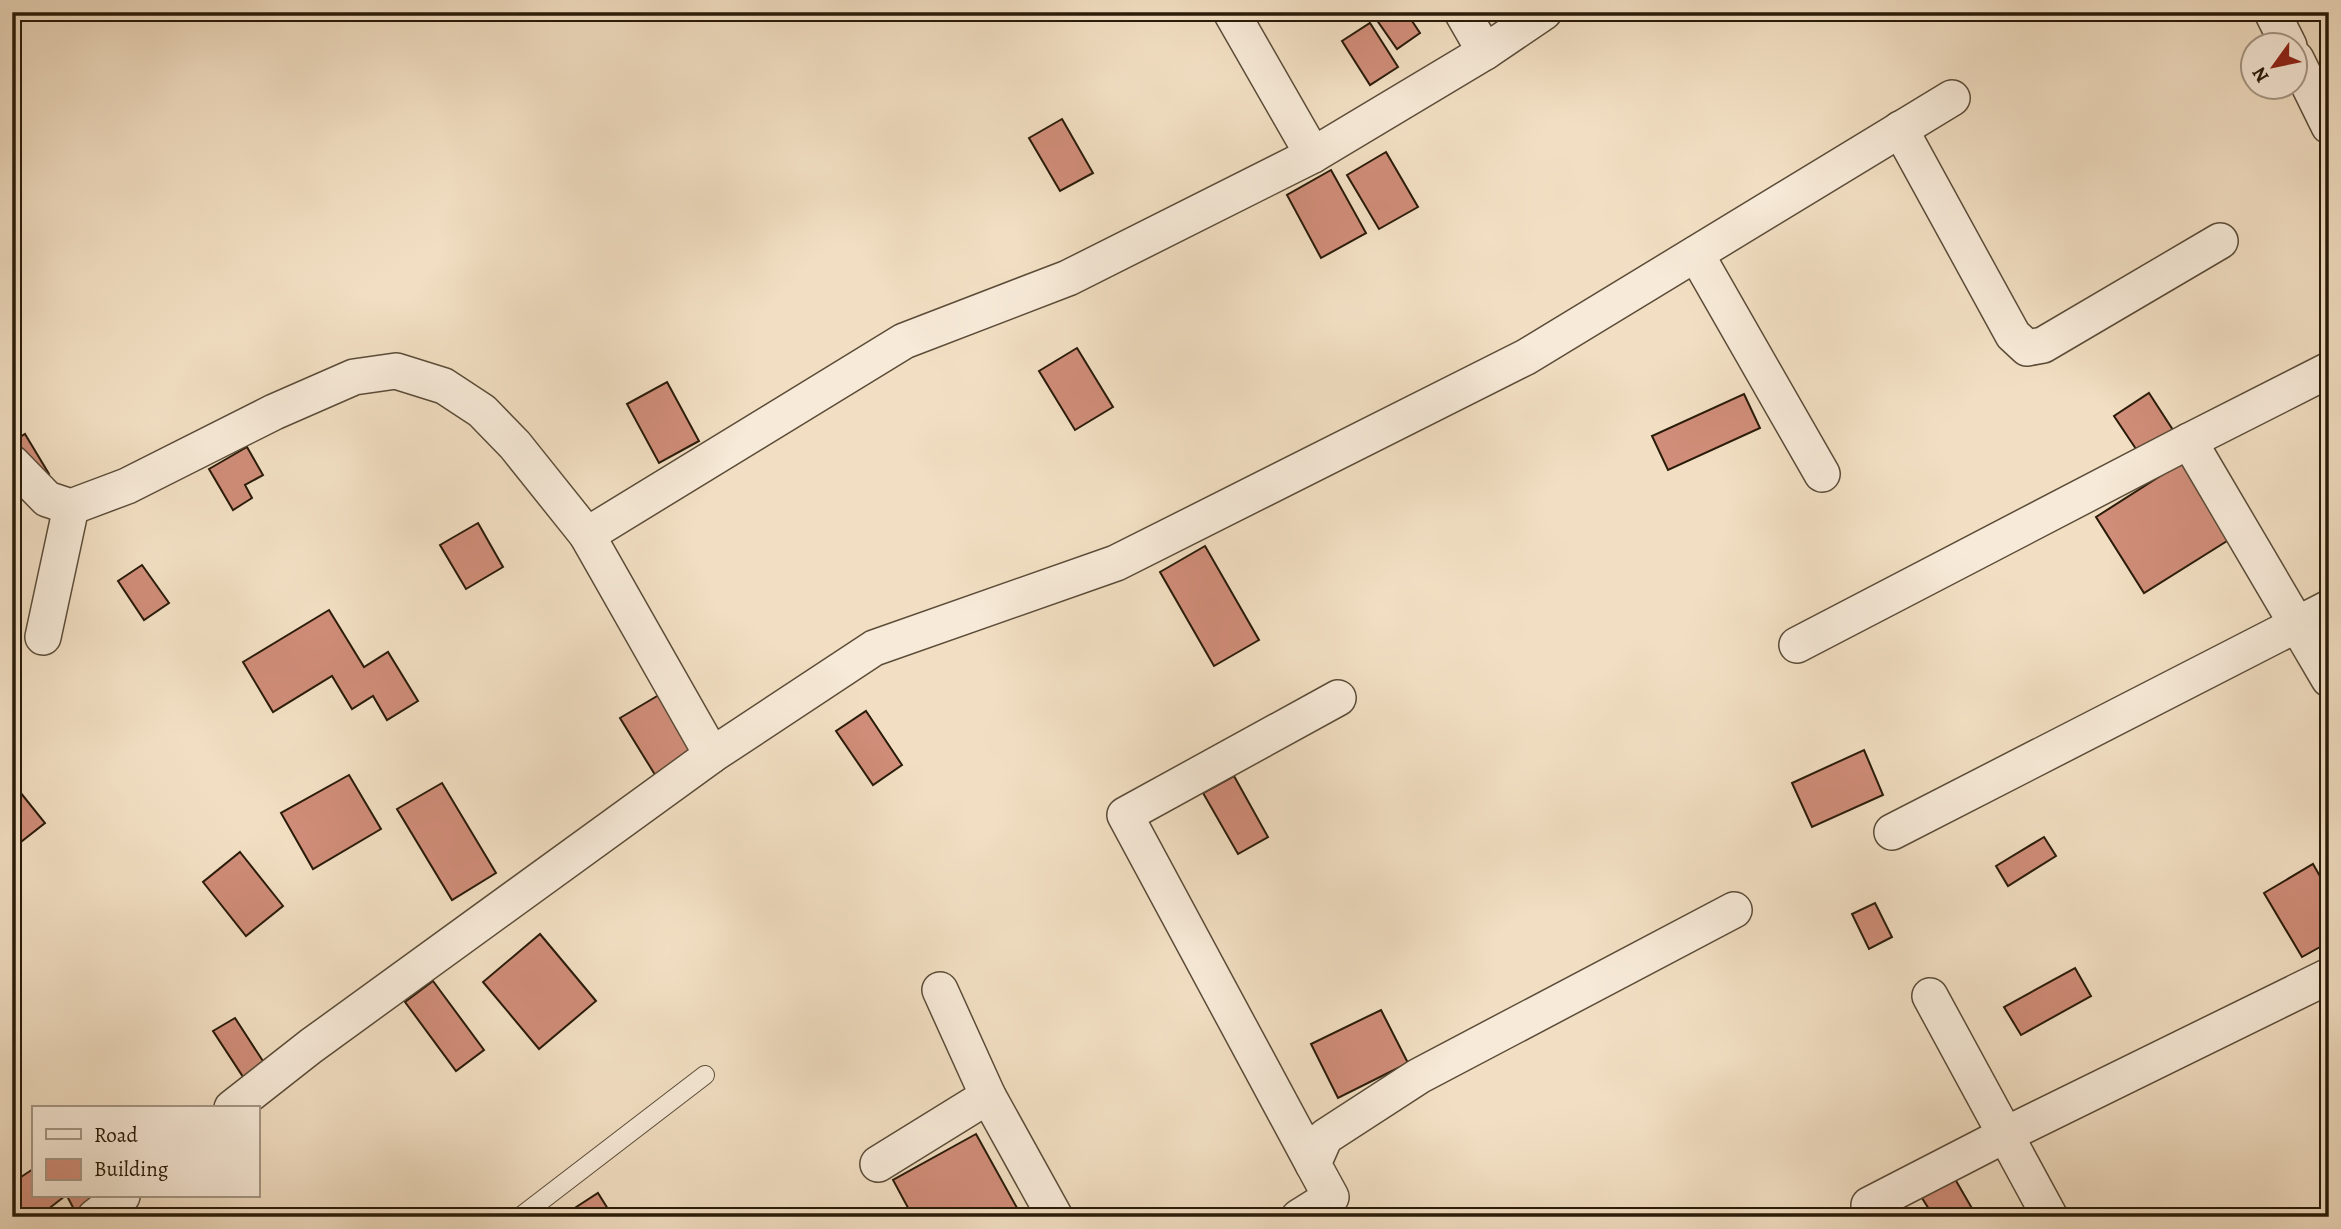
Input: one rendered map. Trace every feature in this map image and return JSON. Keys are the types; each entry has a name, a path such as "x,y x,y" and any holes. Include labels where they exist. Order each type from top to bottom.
{"street":[{"path":"1231,12 1313,155"},
{"path":"1462,12 1485,52"},
{"path":"587,536 904,341 1068,278 1313,155 1485,52 1544,12"},
{"path":"2272,12 2282,32"},
{"path":"2310,89 2329,126"},
{"path":"235,1106 311,1045 712,755 874,648 1116,563 1526,357 1952,98"},
{"path":"1900,130 2013,335 2027,348 2043,345 2220,241"},
{"path":"1696,254 1822,474"},
{"path":"1797,645 2329,370"},
{"path":"12,463 47,499 71,507 127,486 274,412 354,377 396,371 444,386 482,411 515,445 587,536 712,755"},
{"path":"2189,441 2329,679"},
{"path":"43,638 71,507"},
{"path":"1892,832 2329,608"},
{"path":"1299,1217 1342,1207 1313,1164 1125,815 1338,698"},
{"path":"1313,1164 1325,1137 1419,1076 1734,910"},
{"path":"1869,1205 2329,976"},
{"path":"940,990 988,1096 1055,1217"},
{"path":"1930,996 2050,1217"},
{"path":"878,1164 988,1096"},
{"path":"95,1217 119,1198"}],"lane":[{"path":"520,1217 705,1075"}],"building":[{"path":"1380,12 1406,12 1420,33 1397,49 1374,16"},
{"path":"1370,23 1398,67 1370,85 1342,41"},
{"path":"1062,119 1093,173 1060,191 1029,138"},
{"path":"1386,152 1418,207 1379,229 1347,175"},
{"path":"1331,170 1366,233 1321,258 1287,195"},
{"path":"1077,348 1113,407 1075,430 1039,371"},
{"path":"667,382 699,441 659,463 627,404"},
{"path":"2149,393 2173,430 2138,452 2114,416"},
{"path":"1744,394 1760,428 1668,470 1652,436"},
{"path":"25,434 49,474 12,496 12,442"},
{"path":"247,447 263,475 245,485 252,498 233,510 209,469"},
{"path":"2187,459 2235,536 2144,593 2096,517"},
{"path":"478,523 503,567 466,589 440,545"},
{"path":"1205,546 1259,640 1214,666 1160,572"},
{"path":"142,565 169,603 144,620 118,581"},
{"path":"329,610 364,667 388,652 418,701 387,720 373,696 352,709 332,676 273,712 243,662"},
{"path":"669,689 705,749 657,778 620,718"},
{"path":"866,711 902,765 873,785 836,731"},
{"path":"1864,750 1883,795 1812,827 1792,783"},
{"path":"349,775 381,829 313,869 281,813"},
{"path":"1234,776 1268,837 1238,854 1203,793"},
{"path":"12,782 45,823 12,849"},
{"path":"442,783 496,873 452,900 397,809"},
{"path":"2044,837 2056,856 2008,886 1996,866"},
{"path":"240,852 283,906 246,936 203,882"},
{"path":"2313,864 2329,892 2329,942 2302,957 2264,893"},
{"path":"1875,903 1892,937 1869,949 1852,914"},
{"path":"540,934 596,1001 539,1049 483,982"},
{"path":"2075,968 2091,996 2021,1035 2004,1007"},
{"path":"433,981 484,1050 456,1071 405,1002"},
{"path":"1381,1010 1408,1063 1338,1098 1311,1044"},
{"path":"235,1018 272,1075 251,1089 213,1031"},
{"path":"976,1134 1022,1217 913,1217 893,1180"},
{"path":"32,1170 32,1198 62,1198 38,1217 12,1217 12,1183"},
{"path":"1955,1179 1977,1217 1934,1217 1922,1198"},
{"path":"598,1193 613,1217 573,1217 570,1211"},
{"path":"68,1198 117,1198 87,1217 78,1217"}]}
